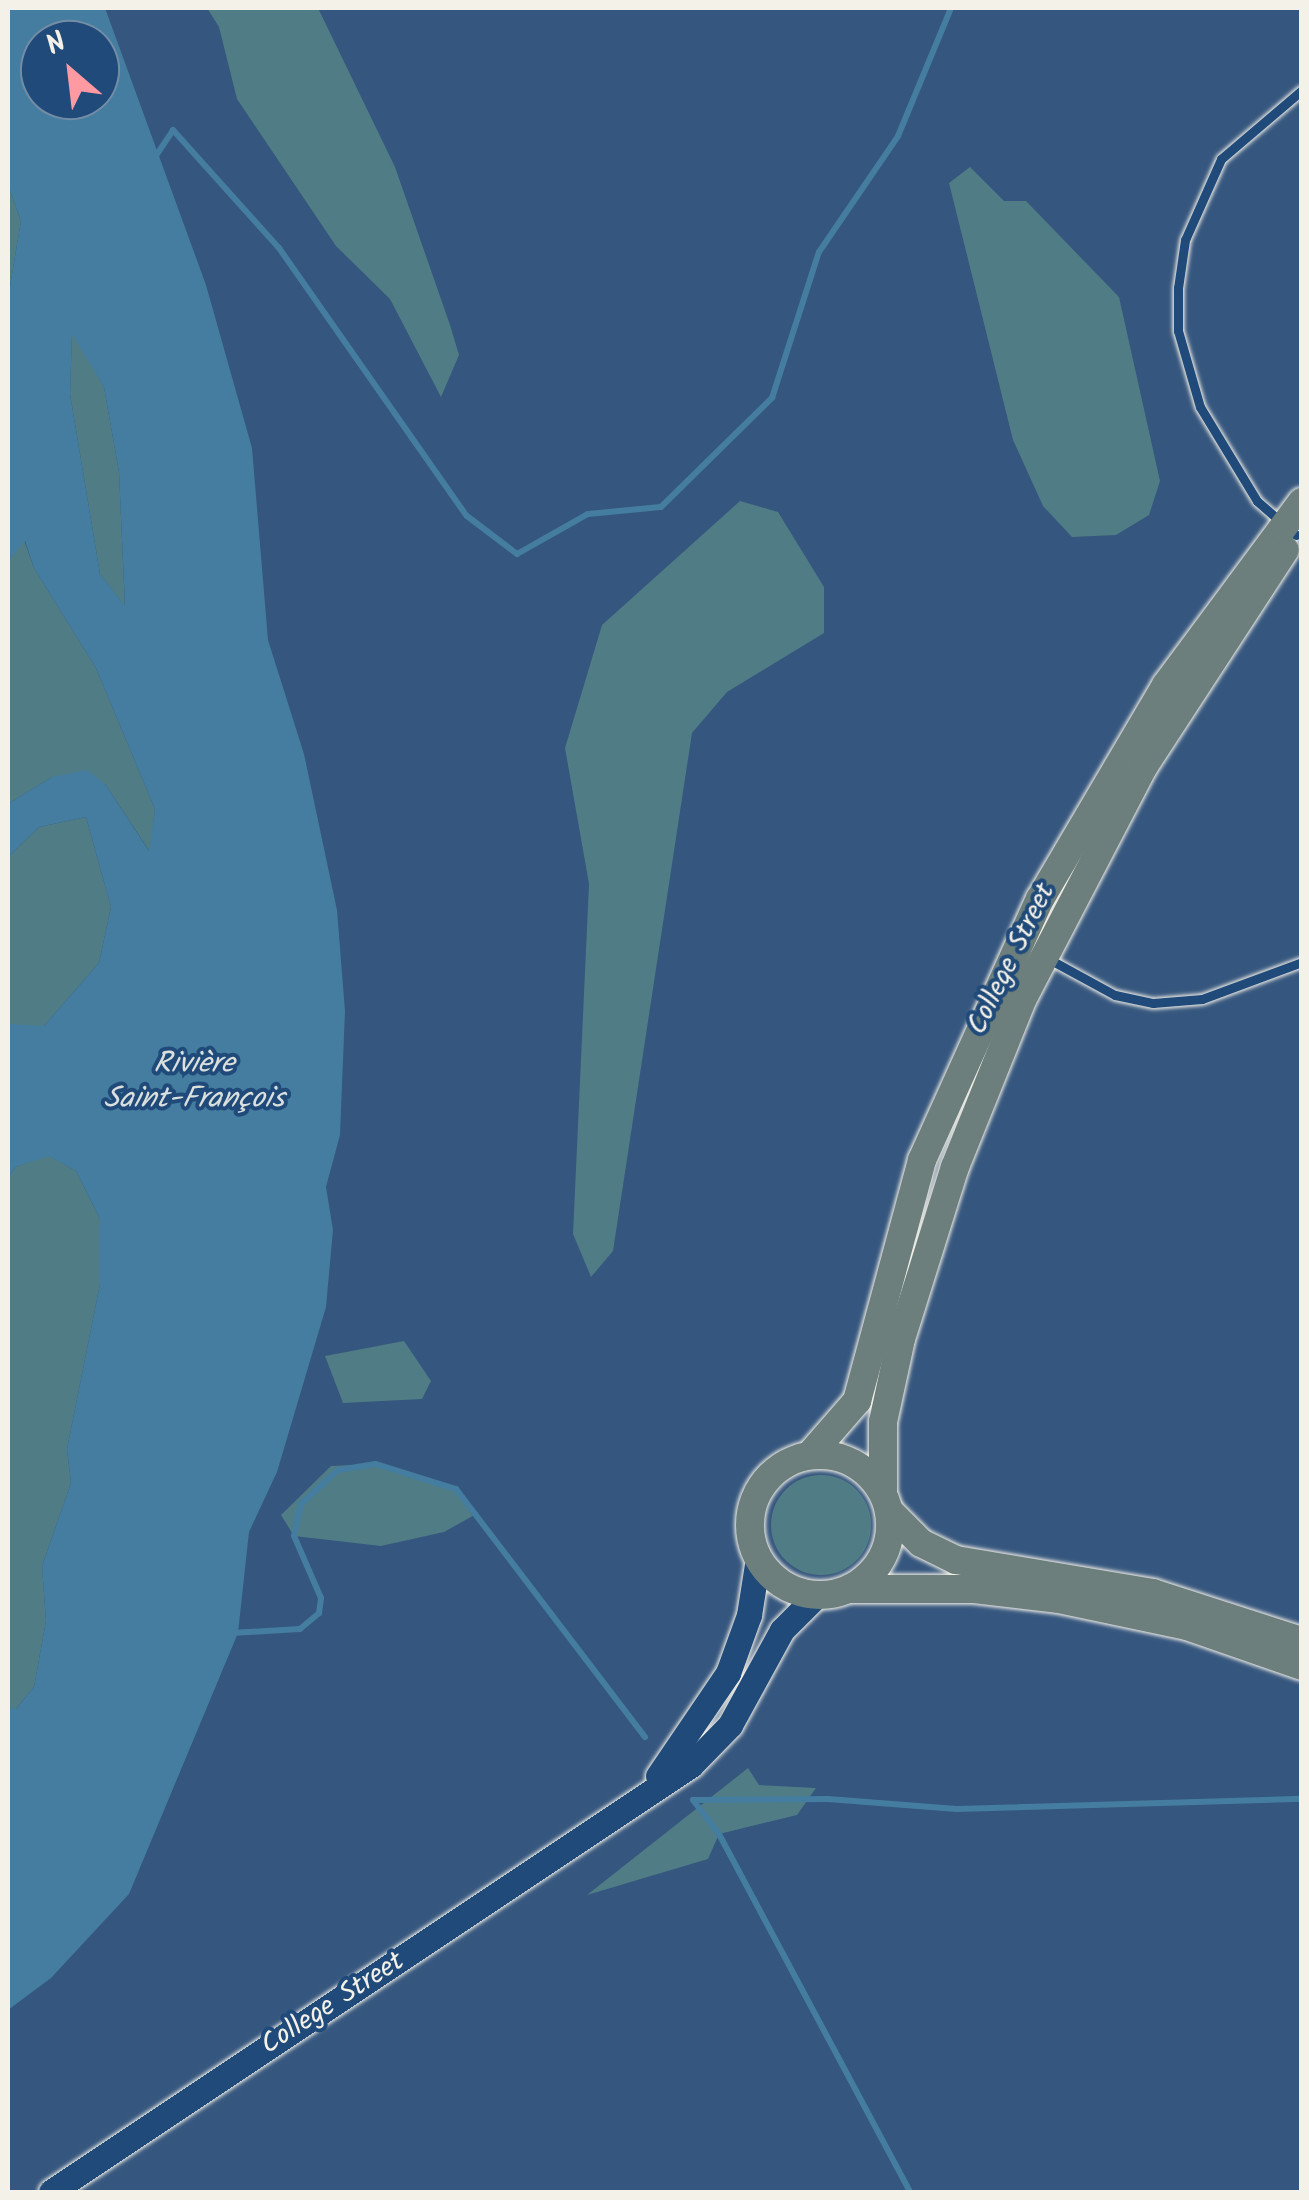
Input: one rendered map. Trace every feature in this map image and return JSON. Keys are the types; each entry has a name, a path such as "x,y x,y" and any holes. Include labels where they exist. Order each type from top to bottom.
{"main road":[{"name":"College Street","path":"886,1502 887,1398 919,1277 974,1116 1042,956 1166,729 1293,530 1302,502"},
{"name":"College Street","path":"810,1455 857,1401 914,1181 972,1038 1045,890 1166,685 1293,530"},
{"path":"1302,1641 1138,1590 956,1560 928,1548 849,1461 810,1455 781,1466 756,1496 750,1528 758,1558 780,1582 817,1594 849,1588 974,1589 1060,1599 1187,1626 1302,1666"},
{"path":"849,1588 883,1556 886,1502"},
{"name":"College Street","path":"616,1816 666,1768 716,1696 746,1627 758,1558"},
{"name":"College Street","path":"51,2192 616,1816 718,1739 782,1630 817,1594"}],"lane":[{"path":"1293,530 1257,501 1200,407 1178,331 1178,288 1190,224 1221,159 1302,90"},
{"path":"1042,956 1114,996 1153,1004 1202,999 1302,962"}],"green space":[{"path":"207,8 318,8 395,167 450,325 459,355 441,397 390,299 336,246 237,99 219,27"},
{"path":"970,167 1004,201 1026,201 1119,297 1160,481 1149,515 1116,535 1072,537 1043,506 1013,440 949,183"},
{"path":"8,185 21,221 8,298"},
{"path":"72,331 104,387 119,472 125,607 100,574 70,394"},
{"path":"740,501 778,512 824,587 824,633 727,692 692,733 613,1251 591,1277 573,1234 589,884 565,748 602,625"},
{"path":"24,540 34,568 96,668 155,809 150,852 105,784 52,777 8,804 8,561"},
{"path":"86,817 111,907 99,963 44,1026 17,1029 8,1024 8,857 39,827"},
{"path":"48,1155 76,1171 100,1219 100,1284 67,1449 71,1483 42,1566 46,1621 34,1687 15,1710 8,1708 8,1178 15,1167"},
{"path":"404,1341 431,1381 422,1399 343,1403 325,1356"},
{"path":"376,1464 456,1489 478,1513 444,1532 381,1546 294,1536 281,1515 331,1466"},
{"path":"821,1475 849,1483 863,1497 871,1525 863,1553 849,1567 821,1575 793,1567 779,1553 771,1525 779,1497 793,1483"},
{"path":"748,1768 759,1785 816,1788 797,1815 719,1834 708,1859 587,1895"}],"water":[{"name":"Rivière Saint-François","path":"8,8 105,8 109,20 20,20 20,120 120,120 120,49 206,285 252,448 268,640 304,754 337,910 345,1011 340,1135 326,1187 333,1230 326,1307 277,1472 249,1532 238,1633 129,1894 51,1978 8,2010 8,1708 16,1709 34,1687 46,1621 42,1566 71,1483 67,1449 100,1284 100,1219 76,1171 49,1156 15,1167 8,1178 8,1024 44,1026 99,963 111,907 86,817 39,827 8,857 8,804 52,777 87,770 105,784 149,851 155,809 96,668 34,568 25,541 8,561 8,298 21,221 8,185","holes":["72,334 104,387 119,472 125,606 100,574 70,394"]}],"waterway":[{"path":"153,160 173,130 279,248 467,516 517,554 588,514 661,507 772,398 819,252 898,136 951,8"},
{"path":"232,1633 300,1629 319,1613 321,1598 294,1536 301,1504 338,1470 376,1464 456,1489 645,1737"},
{"path":"693,1800 828,1799 957,1809 1302,1799"},
{"path":"693,1800 719,1834 910,2192"}]}
